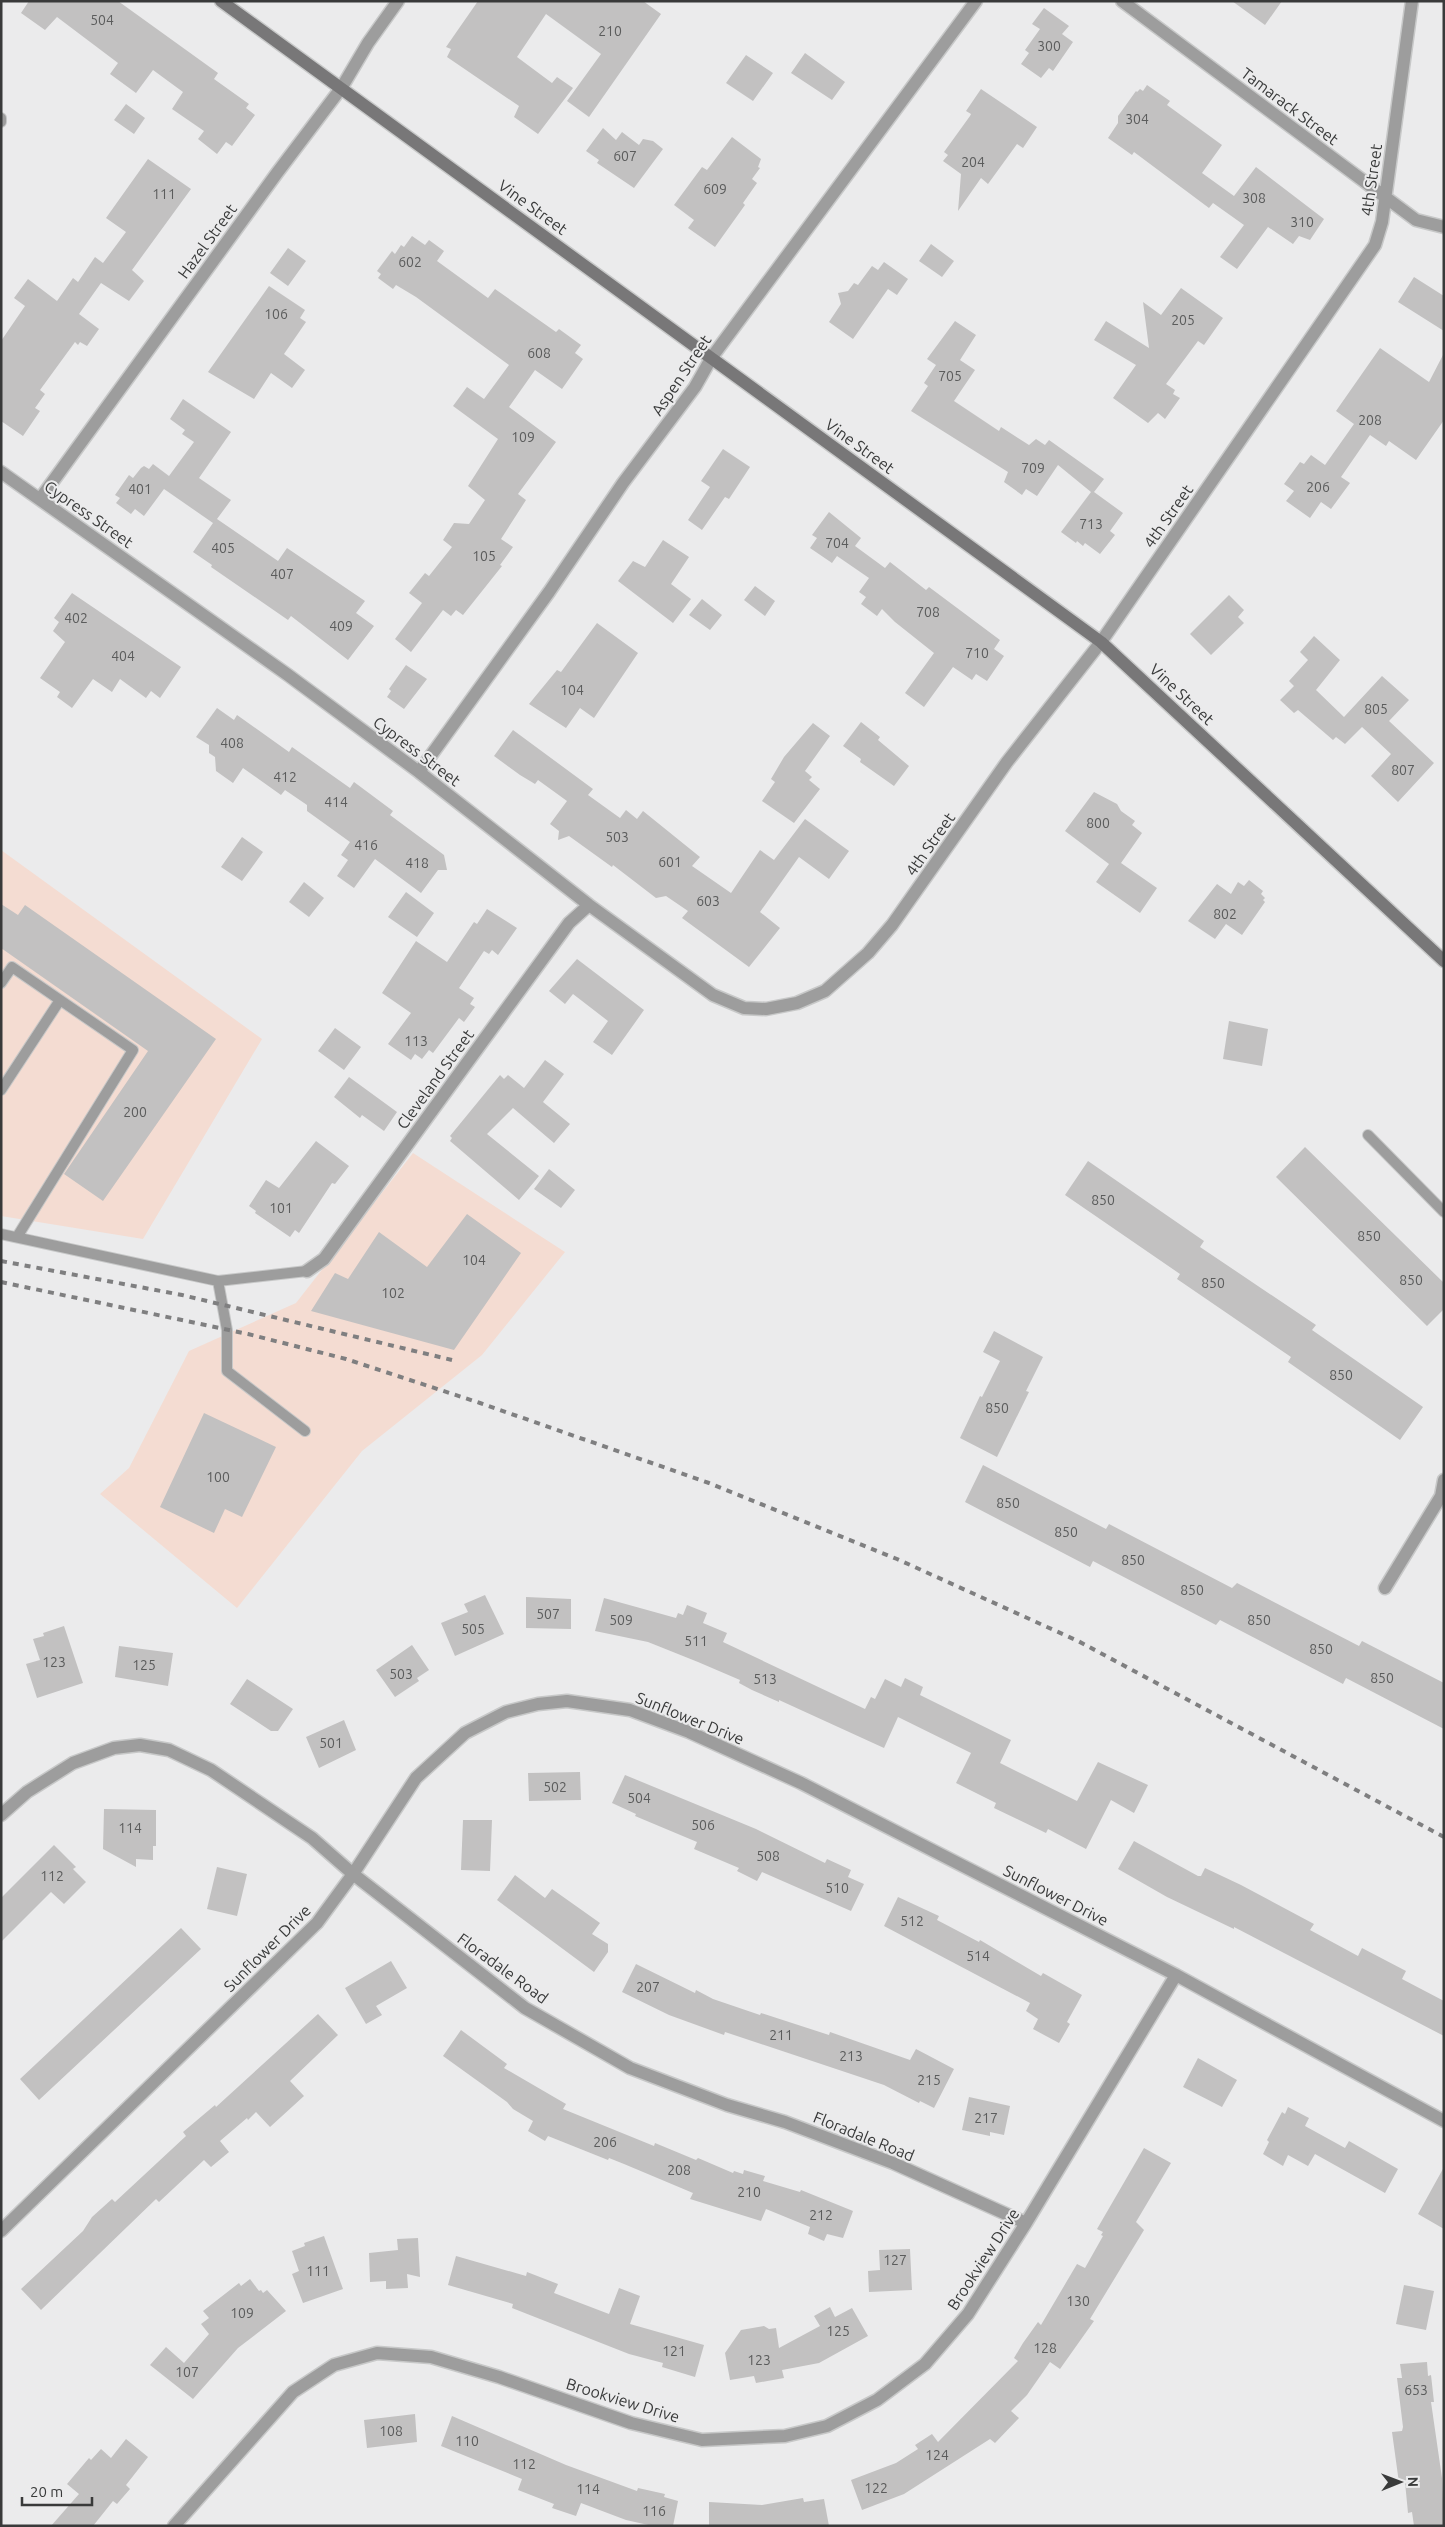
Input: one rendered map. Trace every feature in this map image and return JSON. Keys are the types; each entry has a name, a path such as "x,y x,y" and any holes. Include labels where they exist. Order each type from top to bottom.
{"street":[{"name":"Vine Street","path":"221,1 342,87 1101,642 1444,961"},
{"name":"Hazel Street","path":"40,499 277,172 342,87 368,43 398,1"},
{"name":"Aspen Street","path":"419,772 549,592 623,483 695,387 712,357 976,1"},
{"name":"Tamarack Street","path":"1122,1 1416,220 1444,227"},
{"name":"4th Street","path":"825,991 868,953 892,925 1007,762 1101,642 1375,245 1382,222 1412,1"},
{"name":"Cypress Street","path":"1,472 288,675 419,772 589,905 713,995 744,1008 766,1008 797,1003 825,991"},
{"name":"Cleveland Street","path":"307,1271 324,1259 569,924 589,905"},
{"path":"1385,1588 1440,1496 1444,1480"},
{"name":"Sunflower Drive","path":"1,2231 317,1923 353,1874 416,1778 465,1733 506,1712 538,1704 567,1701 630,1710 723,1748 801,1783 1176,1975 1444,2121"},
{"name":"Floradale Road","path":"1,1815 27,1792 73,1763 114,1748 140,1745 169,1750 211,1770 312,1838 353,1874 526,2008 630,2068 727,2105 785,2122 892,2164 1026,2223"},
{"name":"Brookview Drive","path":"174,2526 293,2392 334,2366 377,2353 431,2357 499,2377 631,2424 702,2440 785,2436 827,2426 878,2400 925,2364 968,2314 1026,2223 1176,1975"}],"lane":[{"path":"1,983 12,967 134,1050 17,1237"},
{"path":"1,1090 60,1000"},
{"path":"1368,1135 1444,1212"},
{"path":"1,1234 218,1281 307,1271"},
{"path":"218,1281 227,1330 227,1370 305,1431"}],"shaded area":[{"path":"1,850 262,1039 143,1239 1,1216"},
{"path":"413,1153 565,1252 482,1355 362,1451 237,1608 100,1494 129,1468 189,1351 296,1303"}],"building":[{"path":"29,1 118,1 218,73 214,79 249,104 246,108 255,115 232,146 226,142 217,154 198,139 204,131 172,109 183,92 153,70 136,93 110,74 118,63 57,17 45,30 21,13"},
{"path":"478,1 643,1 661,14 589,117 567,101 601,54 546,14 517,57 552,83 557,77 573,88 538,134 514,117 519,106 447,57 451,49 446,47"},
{"path":"1232,1 1282,1 1265,25"},
{"path":"1044,8 1069,26 1062,34 1073,42 1053,71 1049,68 1041,78 1021,64 1029,53 1025,50 1040,29 1032,24"},
{"path":"805,53 845,82 832,100 791,73"},
{"path":"746,55 773,73 753,101 726,83"},
{"path":"1147,85 1170,101 1167,105 1222,145 1202,173 1234,196 1256,167 1324,219 1310,240 1299,236 1293,244 1268,227 1237,269 1220,257 1244,225 1213,203 1209,208 1134,152 1132,155 1108,138 1118,123 1118,116 1136,91 1140,89 1143,91"},
{"path":"981,89 1037,127 1023,148 1017,144 988,184 981,178 958,211 961,174 943,161 948,155 944,152 970,116 971,114 966,111"},
{"path":"126,104 145,118 134,134 114,120"},
{"path":"603,128 616,140 622,132 639,145 643,139 653,141 663,149 634,188 597,163 599,160 586,151"},
{"path":"732,137 761,159 758,167 760,168 752,179 757,183 743,203 745,205 715,247 688,228 694,220 674,205 702,167 707,170"},
{"path":"148,159 191,189 132,270 144,281 129,301 101,283 79,314 99,329 87,346 80,342 78,345 75,342 40,390 45,394 35,408 40,411 23,436 1,421 1,341 25,306 14,298 28,279 57,301 73,278 78,282 95,257 103,263 126,232 106,218"},
{"path":"412,236 425,245 429,240 444,251 437,261 488,298 495,289 556,332 559,329 581,345 575,353 583,359 562,389 535,370 509,407 556,442 518,494 526,500 501,539 513,547 500,565 502,566 463,615 456,610 451,616 443,610 411,652 395,639 422,603 409,593 425,573 429,576 452,547 443,540 454,523 469,524 485,500 468,486 498,439 453,406 467,387 484,399 509,365 416,297 396,285 393,289 378,278 381,274 377,271 392,251 395,254 401,245 404,247"},
{"path":"931,244 954,261 942,277 919,261"},
{"path":"288,248 306,261 288,286 270,273"},
{"path":"884,262 908,279 897,295 888,289 853,339 829,322 841,304 838,293 848,291 854,283 858,285 872,266 878,270"},
{"path":"1414,277 1444,296 1444,331 1398,302"},
{"path":"269,286 305,310 300,318 306,322 284,354 305,370 292,388 271,373 254,399 208,372"},
{"path":"1181,288 1223,318 1204,345 1198,341 1166,384 1175,390 1173,394 1180,398 1165,419 1158,413 1148,423 1113,398 1136,365 1094,340 1106,321 1149,348 1143,302 1161,315"},
{"path":"955,321 976,335 960,360 975,370 954,401 999,431 1001,427 1029,445 1036,439 1045,445 1049,440 1104,479 1094,492 1123,513 1110,531 1115,535 1100,554 1085,543 1083,546 1077,541 1076,543 1061,532 1091,492 1058,465 1037,496 1026,489 1022,495 1004,482 1008,472 911,411 928,386 924,383 936,365 927,359"},
{"path":"1380,348 1429,382 1444,353 1444,420 1416,460 1389,441 1386,446 1370,435 1341,477 1350,483 1331,509 1321,502 1310,518 1286,501 1294,491 1284,484 1300,462 1304,464 1311,455 1325,465 1354,424 1336,411"},
{"path":"183,399 231,432 199,478 231,500 217,519 278,561 287,548 365,601 356,613 374,626 348,660 291,616 288,620 211,567 212,565 193,552 213,523 164,489 144,516 135,509 131,514 116,503 120,498 115,495 129,475 133,478 141,468 144,466 149,469 153,464 169,476 194,442 182,434 185,430 170,419"},
{"path":"723,449 750,467 729,499 725,497 702,530 688,520 710,487 701,481"},
{"path":"829,512 861,538 855,546 885,568 890,562 926,590 929,587 1000,640 994,649 1004,656 987,681 976,674 972,680 953,667 924,707 905,693 934,653 895,622 882,609 877,616 861,604 866,597 859,592 869,578 837,556 832,563 810,548 817,538 812,535"},
{"path":"663,540 689,557 671,584 691,599 673,623 618,581 633,561 645,567"},
{"path":"755,586 775,601 765,616 744,600"},
{"path":"72,593 181,667 160,698 151,691 146,698 120,679 112,692 93,679 72,708 57,697 60,692 40,678 65,642 53,631 59,622 54,618"},
{"path":"1229,595 1244,610 1238,617 1244,623 1211,655 1190,634"},
{"path":"702,599 722,615 710,630 689,615"},
{"path":"597,623 638,653 594,718 580,708 566,728 529,704 557,670 561,672"},
{"path":"1314,636 1340,660 1316,690 1344,717 1382,676 1409,700 1389,721 1434,763 1398,802 1371,776 1391,754 1362,727 1345,744 1336,737 1333,740 1298,710 1294,713 1280,700 1294,686 1289,681 1308,660 1300,652"},
{"path":"406,665 427,679 404,709 387,697 391,691 389,689"},
{"path":"217,708 234,720 237,715 289,752 292,747 350,788 354,782 393,811 390,815 444,855 447,870 438,870 421,893 375,859 354,888 337,876 348,860 341,855 350,842 307,811 307,805 285,790 281,795 243,768 233,783 216,771 215,757 209,753 209,745 196,737"},
{"path":"861,722 880,737 878,740 909,766 894,786 860,762 861,759 843,746"},
{"path":"813,723 830,736 805,771 812,777 809,780 820,789 794,823 762,801 775,782 771,779 784,757"},
{"path":"513,730 593,789 588,795 620,818 626,810 637,819 643,811 700,857 692,866 731,893 760,850 774,860 805,819 849,851 829,879 799,857 760,912 780,928 749,967 682,918 688,911 666,896 656,898 613,865 612,867 569,836 558,840 559,831 550,824 567,801 538,780 535,784 494,756"},
{"path":"1094,792 1117,804 1121,811 1135,821 1132,825 1142,833 1121,863 1157,888 1140,913 1096,882 1109,864 1065,831"},
{"path":"242,837 263,852 242,881 221,867"},
{"path":"1249,880 1263,891 1261,894 1265,898 1263,900 1265,902 1242,935 1226,924 1215,939 1188,921 1217,884 1231,894 1238,882 1244,886"},
{"path":"304,882 324,898 309,917 289,902"},
{"path":"406,892 434,913 417,937 388,917"},
{"path":"1,904 18,915 25,905 216,1039 103,1201 64,1174 148,1051 1,948"},
{"path":"487,909 517,928 498,955 492,950 489,954 484,951 459,988 474,998 470,1004 475,1007 464,1022 459,1018 433,1053 429,1050 422,1059 415,1054 411,1060 388,1044 411,1013 382,993 416,941 447,962 474,922 477,924"},
{"path":"577,959 644,1010 612,1055 593,1042 608,1021 573,994 565,1004 549,991"},
{"path":"1229,1021 1268,1029 1262,1066 1223,1059"},
{"path":"335,1028 361,1047 344,1070 318,1051"},
{"path":"545,1060 564,1074 543,1102 570,1124 554,1143 513,1108 487,1134 539,1176 519,1200 450,1141 452,1138 450,1136 500,1075 504,1079 508,1075 524,1088"},
{"path":"349,1077 397,1112 384,1131 362,1115 360,1118 334,1097"},
{"path":"316,1141 349,1166 335,1184 332,1183 299,1233 295,1230 290,1237 255,1213 256,1211 249,1206 266,1180 279,1188"},
{"path":"1305,1147 1444,1283 1444,1309 1427,1326 1276,1177"},
{"path":"1088,1161 1204,1241 1200,1247 1316,1325 1312,1330 1423,1407 1400,1440 1288,1362 1291,1357 1177,1279 1180,1274 1065,1195"},
{"path":"549,1169 575,1190 561,1208 534,1189"},
{"path":"467,1214 521,1253 454,1350 311,1311 335,1273 348,1279 379,1232 427,1267"},
{"path":"994,1331 1043,1357 1026,1391 1029,1392 997,1457 960,1438 980,1396 982,1397 1000,1361 983,1352"},
{"path":"204,1413 276,1447 242,1517 225,1509 214,1533 160,1507"},
{"path":"983,1465 1106,1529 1109,1524 1232,1588 1237,1583 1359,1646 1362,1641 1444,1683 1444,1729 1346,1678 1343,1684 1220,1620 1216,1625 1093,1561 1090,1567 965,1502"},
{"path":"485,1595 504,1634 455,1656 441,1623 468,1612 464,1604"},
{"path":"526,1597 571,1599 571,1629 526,1628"},
{"path":"604,1598 676,1618 678,1613 683,1615 687,1605 707,1613 703,1623 727,1633 723,1642 865,1709 871,1697 875,1699 885,1679 901,1687 905,1678 923,1687 920,1695 1011,1740 1000,1763 1077,1801 1098,1762 1148,1785 1134,1813 1111,1800 1086,1849 1048,1829 1046,1833 994,1808 996,1803 956,1783 971,1753 898,1717 884,1748 779,1700 779,1702 752,1690 739,1683 740,1680 698,1662 648,1642 595,1631"},
{"path":"64,1626 83,1683 37,1698 26,1664 40,1660 33,1639 44,1636 43,1633"},
{"path":"412,1645 429,1670 417,1678 419,1681 395,1697 376,1670"},
{"path":"119,1646 173,1653 168,1686 115,1677"},
{"path":"247,1679 293,1709 278,1731 271,1731 230,1704"},
{"path":"344,1720 356,1750 319,1768 306,1737"},
{"path":"580,1772 581,1800 529,1801 528,1773"},
{"path":"625,1775 756,1829 825,1863 827,1859 851,1870 848,1877 864,1884 851,1911 762,1872 757,1881 737,1871 739,1868 694,1849 697,1842 635,1816 636,1814 612,1803"},
{"path":"104,1809 156,1810 156,1846 153,1846 153,1860 136,1859 136,1867 103,1849"},
{"path":"463,1820 492,1820 490,1871 461,1870"},
{"path":"1134,1841 1198,1876 1201,1876 1205,1868 1241,1885 1314,1924 1310,1930 1358,1956 1362,1948 1406,1971 1402,1979 1444,2001 1444,2036 1234,1927 1234,1929 1167,1897 1118,1869"},
{"path":"54,1845 76,1867 73,1869 86,1882 64,1904 51,1892 1,1942 1,1898"},
{"path":"217,1867 247,1874 237,1916 207,1909"},
{"path":"515,1875 545,1898 552,1889 600,1923 592,1934 608,1944 608,1952 594,1972 497,1900"},
{"path":"898,1897 939,1916 937,1920 979,1942 980,1940 1041,1976 1043,1973 1082,1995 1067,2022 1070,2024 1059,2043 1033,2029 1038,2019 1026,2011 1030,2003 884,1926"},
{"path":"181,1928 201,1949 39,2100 20,2079"},
{"path":"391,1961 407,1988 376,2006 382,2015 366,2024 345,1988"},
{"path":"636,1964 695,1993 696,1990 713,1999 760,2015 761,2013 829,2035 830,2032 910,2060 916,2049 954,2069 934,2108 920,2101 919,2103 884,2085 725,2032 724,2035 669,2015 622,1992"},
{"path":"318,2014 338,2035 290,2081 304,2096 270,2127 256,2112 248,2120 247,2118 220,2141 229,2152 211,2167 204,2160 159,2202 156,2199 41,2310 21,2289 83,2231 92,2217 112,2199 115,2202 186,2136 183,2132 215,2105 216,2107"},
{"path":"461,2030 507,2064 504,2068 566,2104 563,2109 654,2146 655,2143 733,2173 734,2171 743,2174 744,2170 765,2176 763,2181 800,2192 801,2190 853,2211 843,2238 827,2234 824,2241 808,2234 810,2227 766,2209 761,2221 690,2199 693,2193 609,2158 608,2160 548,2136 545,2141 528,2131 533,2121 513,2109 507,2102 443,2056"},
{"path":"1198,2058 1237,2080 1222,2107 1183,2087"},
{"path":"969,2097 1010,2106 1004,2135 990,2132 990,2136 962,2130"},
{"path":"1288,2107 1309,2118 1305,2126 1345,2148 1349,2141 1398,2169 1385,2193 1315,2154 1308,2166 1288,2155 1283,2166 1263,2154 1269,2142 1267,2140 1282,2112 1285,2114"},
{"path":"1144,2148 1171,2163 1136,2222 1144,2230 1090,2319 1094,2321 1060,2369 1050,2362 1027,2395 1011,2411 1019,2418 995,2443 990,2439 904,2494 862,2510 851,2480 896,2463 918,2449 915,2445 932,2434 938,2442 1018,2361 1014,2358 1023,2343 1038,2322 1041,2325 1077,2264 1085,2268 1103,2236 1101,2235 1103,2232 1097,2229"},
{"path":"1444,2167 1444,2229 1418,2214"},
{"path":"324,2236 343,2289 303,2303 292,2274 299,2271 292,2251 305,2246 304,2243"},
{"path":"418,2238 420,2277 407,2274 408,2288 386,2289 386,2281 370,2282 369,2253 398,2250 397,2239"},
{"path":"910,2249 912,2290 869,2292 868,2271 880,2270 879,2250"},
{"path":"456,2256 526,2276 527,2272 558,2284 554,2293 609,2314 619,2288 640,2296 630,2324 704,2345 695,2377 662,2367 663,2363 629,2354 512,2308 513,2304 448,2285"},
{"path":"250,2279 259,2291 261,2290 263,2293 267,2290 286,2311 238,2348 193,2399 150,2365 166,2347 184,2363 209,2334 201,2324 209,2318 203,2311 239,2283 241,2286"},
{"path":"1404,2285 1434,2291 1426,2330 1396,2324"},
{"path":"830,2307 835,2317 852,2308 868,2336 819,2363 782,2370 784,2378 756,2383 754,2376 730,2380 725,2353 741,2330 764,2326 769,2329 776,2328 779,2348 820,2326 814,2316"},
{"path":"1427,2362 1428,2376 1431,2375 1434,2402 1431,2402 1442,2478 1444,2526 1414,2526 1412,2512 1408,2513 1405,2482 1399,2483 1392,2432 1402,2431 1403,2427 1397,2378 1402,2378 1400,2364"},
{"path":"415,2414 417,2442 367,2448 364,2420"},
{"path":"452,2416 566,2465 637,2491 638,2488 665,2494 664,2497 678,2501 673,2526 653,2526 626,2520 581,2503 576,2516 552,2508 554,2504 518,2490 522,2479 441,2446"},
{"path":"126,2439 148,2457 126,2485 130,2489 117,2504 113,2501 93,2526 51,2526 79,2494 67,2484 89,2458 91,2460 101,2449 111,2458"},
{"path":"803,2498 804,2502 824,2499 829,2526 709,2526 709,2502 762,2505"}],"railway":[{"path":"1,1261 182,1295 452,1360"},
{"path":"1,1282 248,1334 346,1359 480,1403 709,1483 897,1559 1078,1641 1444,1837"}]}
